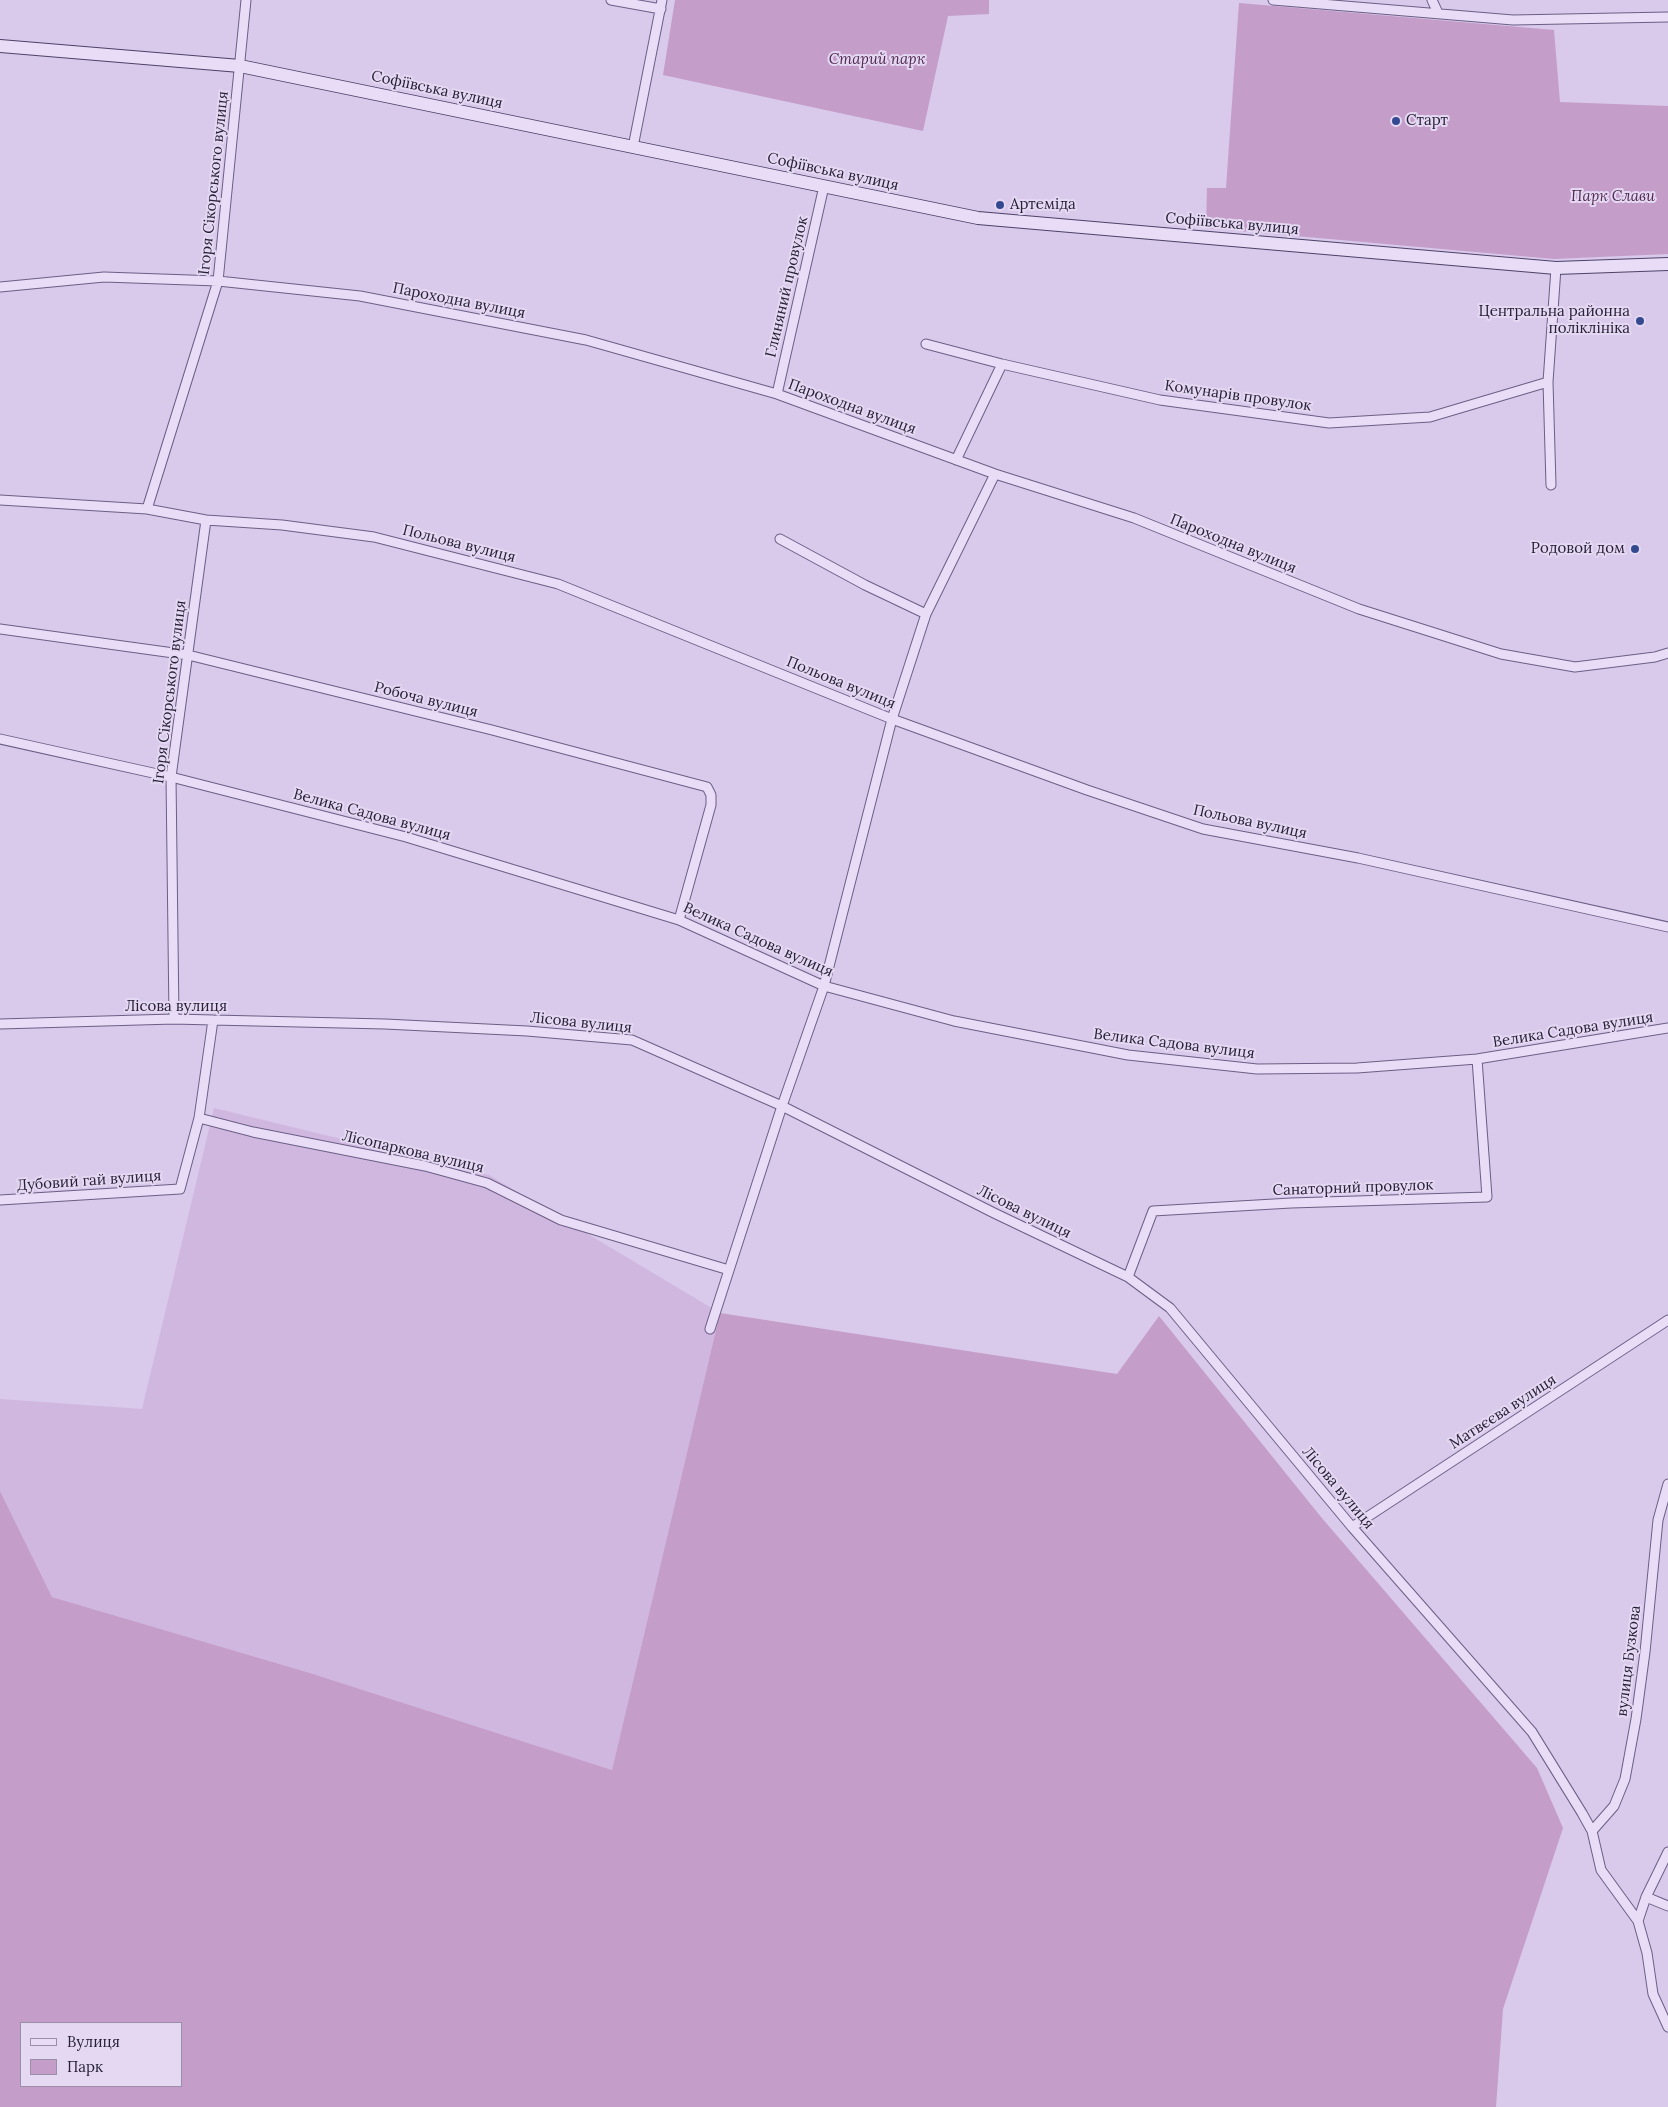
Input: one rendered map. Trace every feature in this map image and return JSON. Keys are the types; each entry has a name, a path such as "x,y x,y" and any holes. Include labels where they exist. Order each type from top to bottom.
{"street":[{"name":"Ігоря Сікорського вулиця","path":"147,509 218,280 246,0"},
{"path":"611,0 661,4 633,147"},
{"path":"1273,0 1513,20 1668,17"},
{"path":"1432,0 1438,13"},
{"name":"Софіївська вулиця","path":"0,46 240,66 978,218 1556,268 1668,264"},
{"name":"Глиняний провулок","path":"777,394 824,186"},
{"path":"1551,485 1548,382 1556,268"},
{"name":"Пароходна вулиця","path":"0,287 104,277 218,280 360,296 576,338 777,394 995,474 1134,518 1359,609 1501,654 1575,667 1655,657 1668,653"},
{"name":"Комунарів провулок","path":"926,344 1002,364 1160,400 1329,423 1430,417 1548,382"},
{"path":"956,460 1002,364"},
{"path":"710,1329 782,1106 824,986 892,719 926,614 995,474"},
{"name":"Польова вулиця","path":"0,500 147,509 206,520 282,525 374,537 558,584 892,719 1088,790 1203,829 1358,858 1668,927"},
{"name":"Ігоря Сікорського вулиця","path":"174,1019 171,778 206,520"},
{"path":"780,540 865,585 926,614"},
{"name":"Робоча вулиця","path":"0,629 188,655 708,787 711,795 711,805 679,920"},
{"name":"Велика Садова вулиця","path":"0,739 171,778 406,837 679,920 824,986 954,1021 1148,1057 1257,1069 1357,1068 1477,1059 1668,1028"},
{"name":"Лісова вулиця","path":"0,1024 174,1019 386,1024 526,1031 632,1040 782,1106 994,1213 1128,1277 1170,1308 1352,1527 1532,1732 1592,1831 1601,1870 1638,1921 1647,1953 1654,1994 1668,2027"},
{"path":"199,1118 213,1020"},
{"name":"Санаторний провулок","path":"1128,1277 1153,1211 1291,1203 1487,1197 1477,1059"},
{"name":"Дубовий гай вулиця","path":"0,1200 180,1189 199,1118"},
{"name":"Лісопаркова вулиця","path":"199,1118 253,1132 425,1166 486,1182 561,1220 729,1270"},
{"name":"Матвєєва вулиця","path":"1352,1527 1668,1320"},
{"name":"вулиця Бузкова","path":"1592,1831 1614,1806 1626,1779 1645,1652 1658,1520 1668,1484"},
{"path":"1638,1921 1646,1897 1668,1852"},
{"path":"1646,1897 1668,1906"}],"shaded area":[{"path":"214,1108 489,1175 720,1313 612,1770 310,1673 52,1597 0,1491 0,1399 142,1409"}],"green space":[{"name":"Старий парк","path":"675,0 989,0 989,14 948,16 923,131 663,75"},
{"name":"Старт","path":"1239,3 1554,30 1560,102 1668,106 1668,254 1554,259 1206,228 1207,188 1226,188"},
{"path":"720,1313 1117,1374 1159,1316 1321,1517 1537,1768 1563,1828 1503,2009 1496,2107 0,2107 0,1491 52,1597 310,1673 612,1770"}],"place":[{"name":"Старт","path":"1396,121"},
{"name":"Артеміда","path":"1000,205"},
{"name":"Центральна районна поліклініка","path":"1640,321"},
{"name":"Родовой дом","path":"1635,549"}],"park label":[{"name":"Парк Слави","path":"1613,197"}]}
